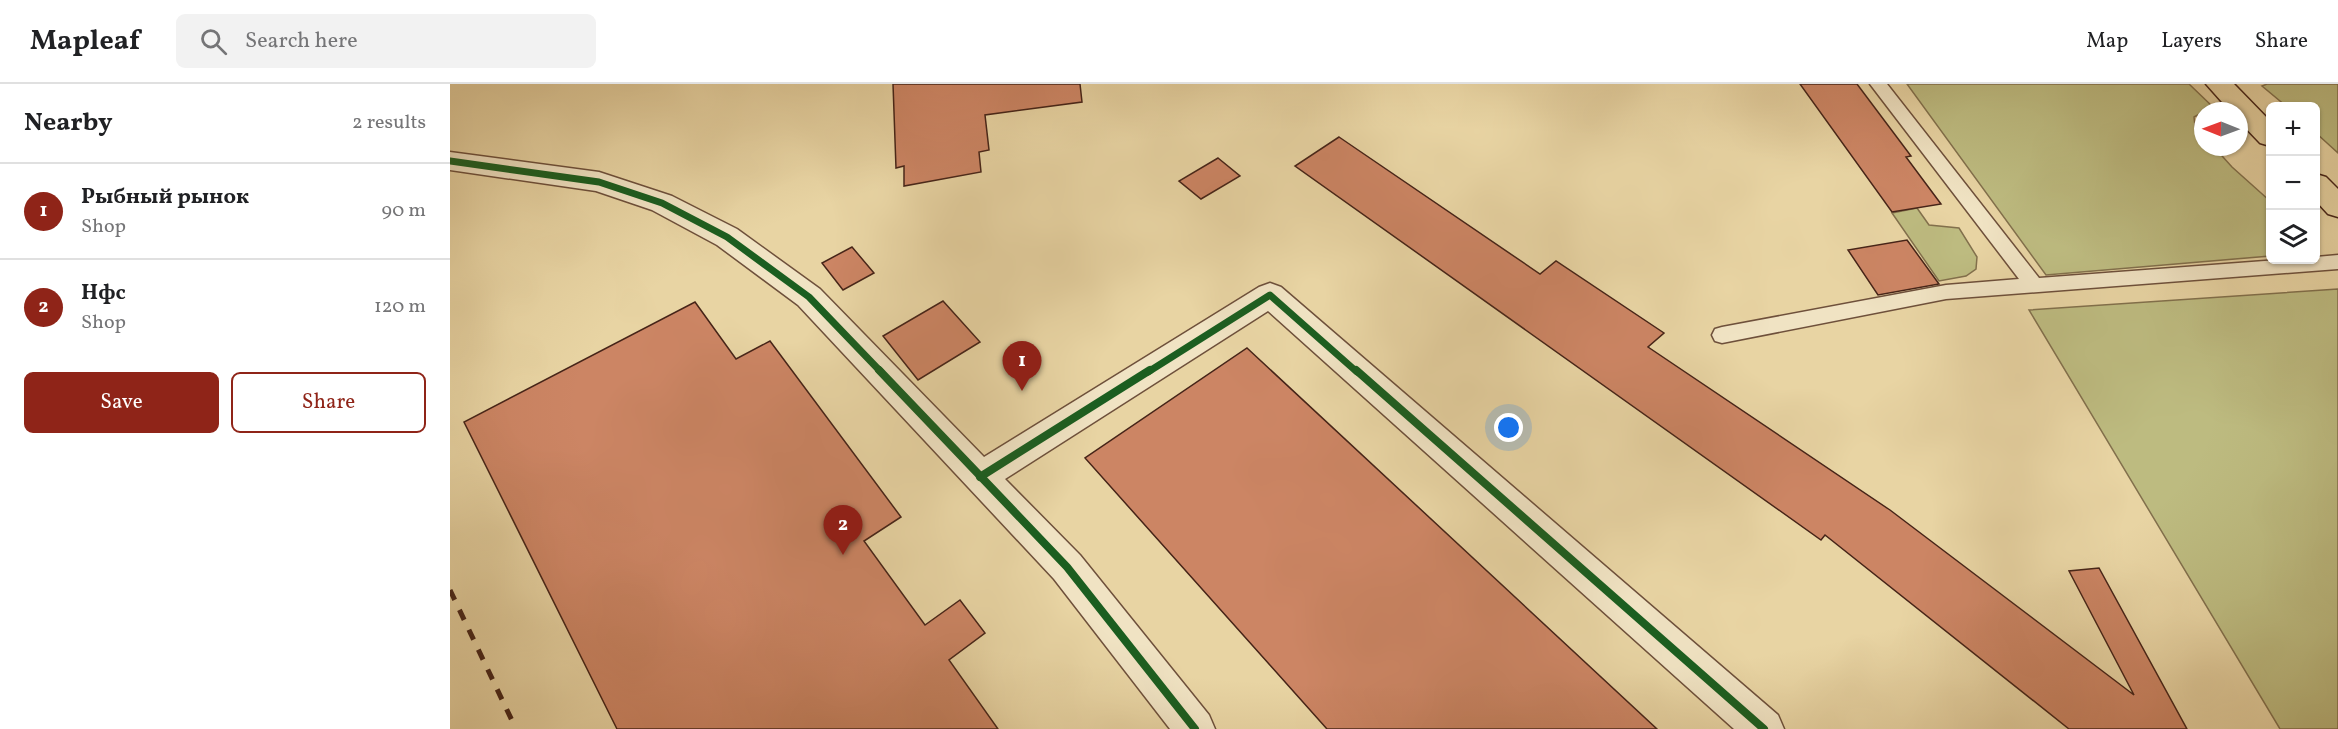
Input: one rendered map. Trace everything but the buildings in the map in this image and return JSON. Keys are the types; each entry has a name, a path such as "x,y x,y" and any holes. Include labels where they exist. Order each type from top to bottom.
{"main road":[{"path":"2219,84 2266,132"},
{"path":"2320,188 2338,207"}],"street":[{"path":"450,161 599,182 662,203 727,237 809,297 1067,567 1195,729"},
{"path":"980,477 1270,295 1764,729"}],"lane":[{"path":"1878,84 2034,285"},
{"path":"1722,335 1946,292 2338,262"}],"shaded area":[{"path":"1907,84 2189,84 2208,102 2194,102 2194,156 2222,156 2266,197 2266,256 2046,275"},
{"path":"2267,84 2338,84 2338,153 2320,137 2320,102 2281,102 2262,86"},
{"path":"1917,208 1929,225 1959,228 1977,257 1976,269 1966,276 1939,281 1892,213"},
{"path":"2338,289 2338,729 2280,729 2029,310"}],"railway":[{"path":"450,590 516,729"}],"cycle path":[{"path":"450,161 599,182 662,203 727,237 809,297 1067,567 1195,729"},
{"path":"980,477 1270,295 1764,729"}],"place":[{"name":"Рыбный рынок","path":"1022,391"},
{"name":"Нфс","path":"843,555"}]}
